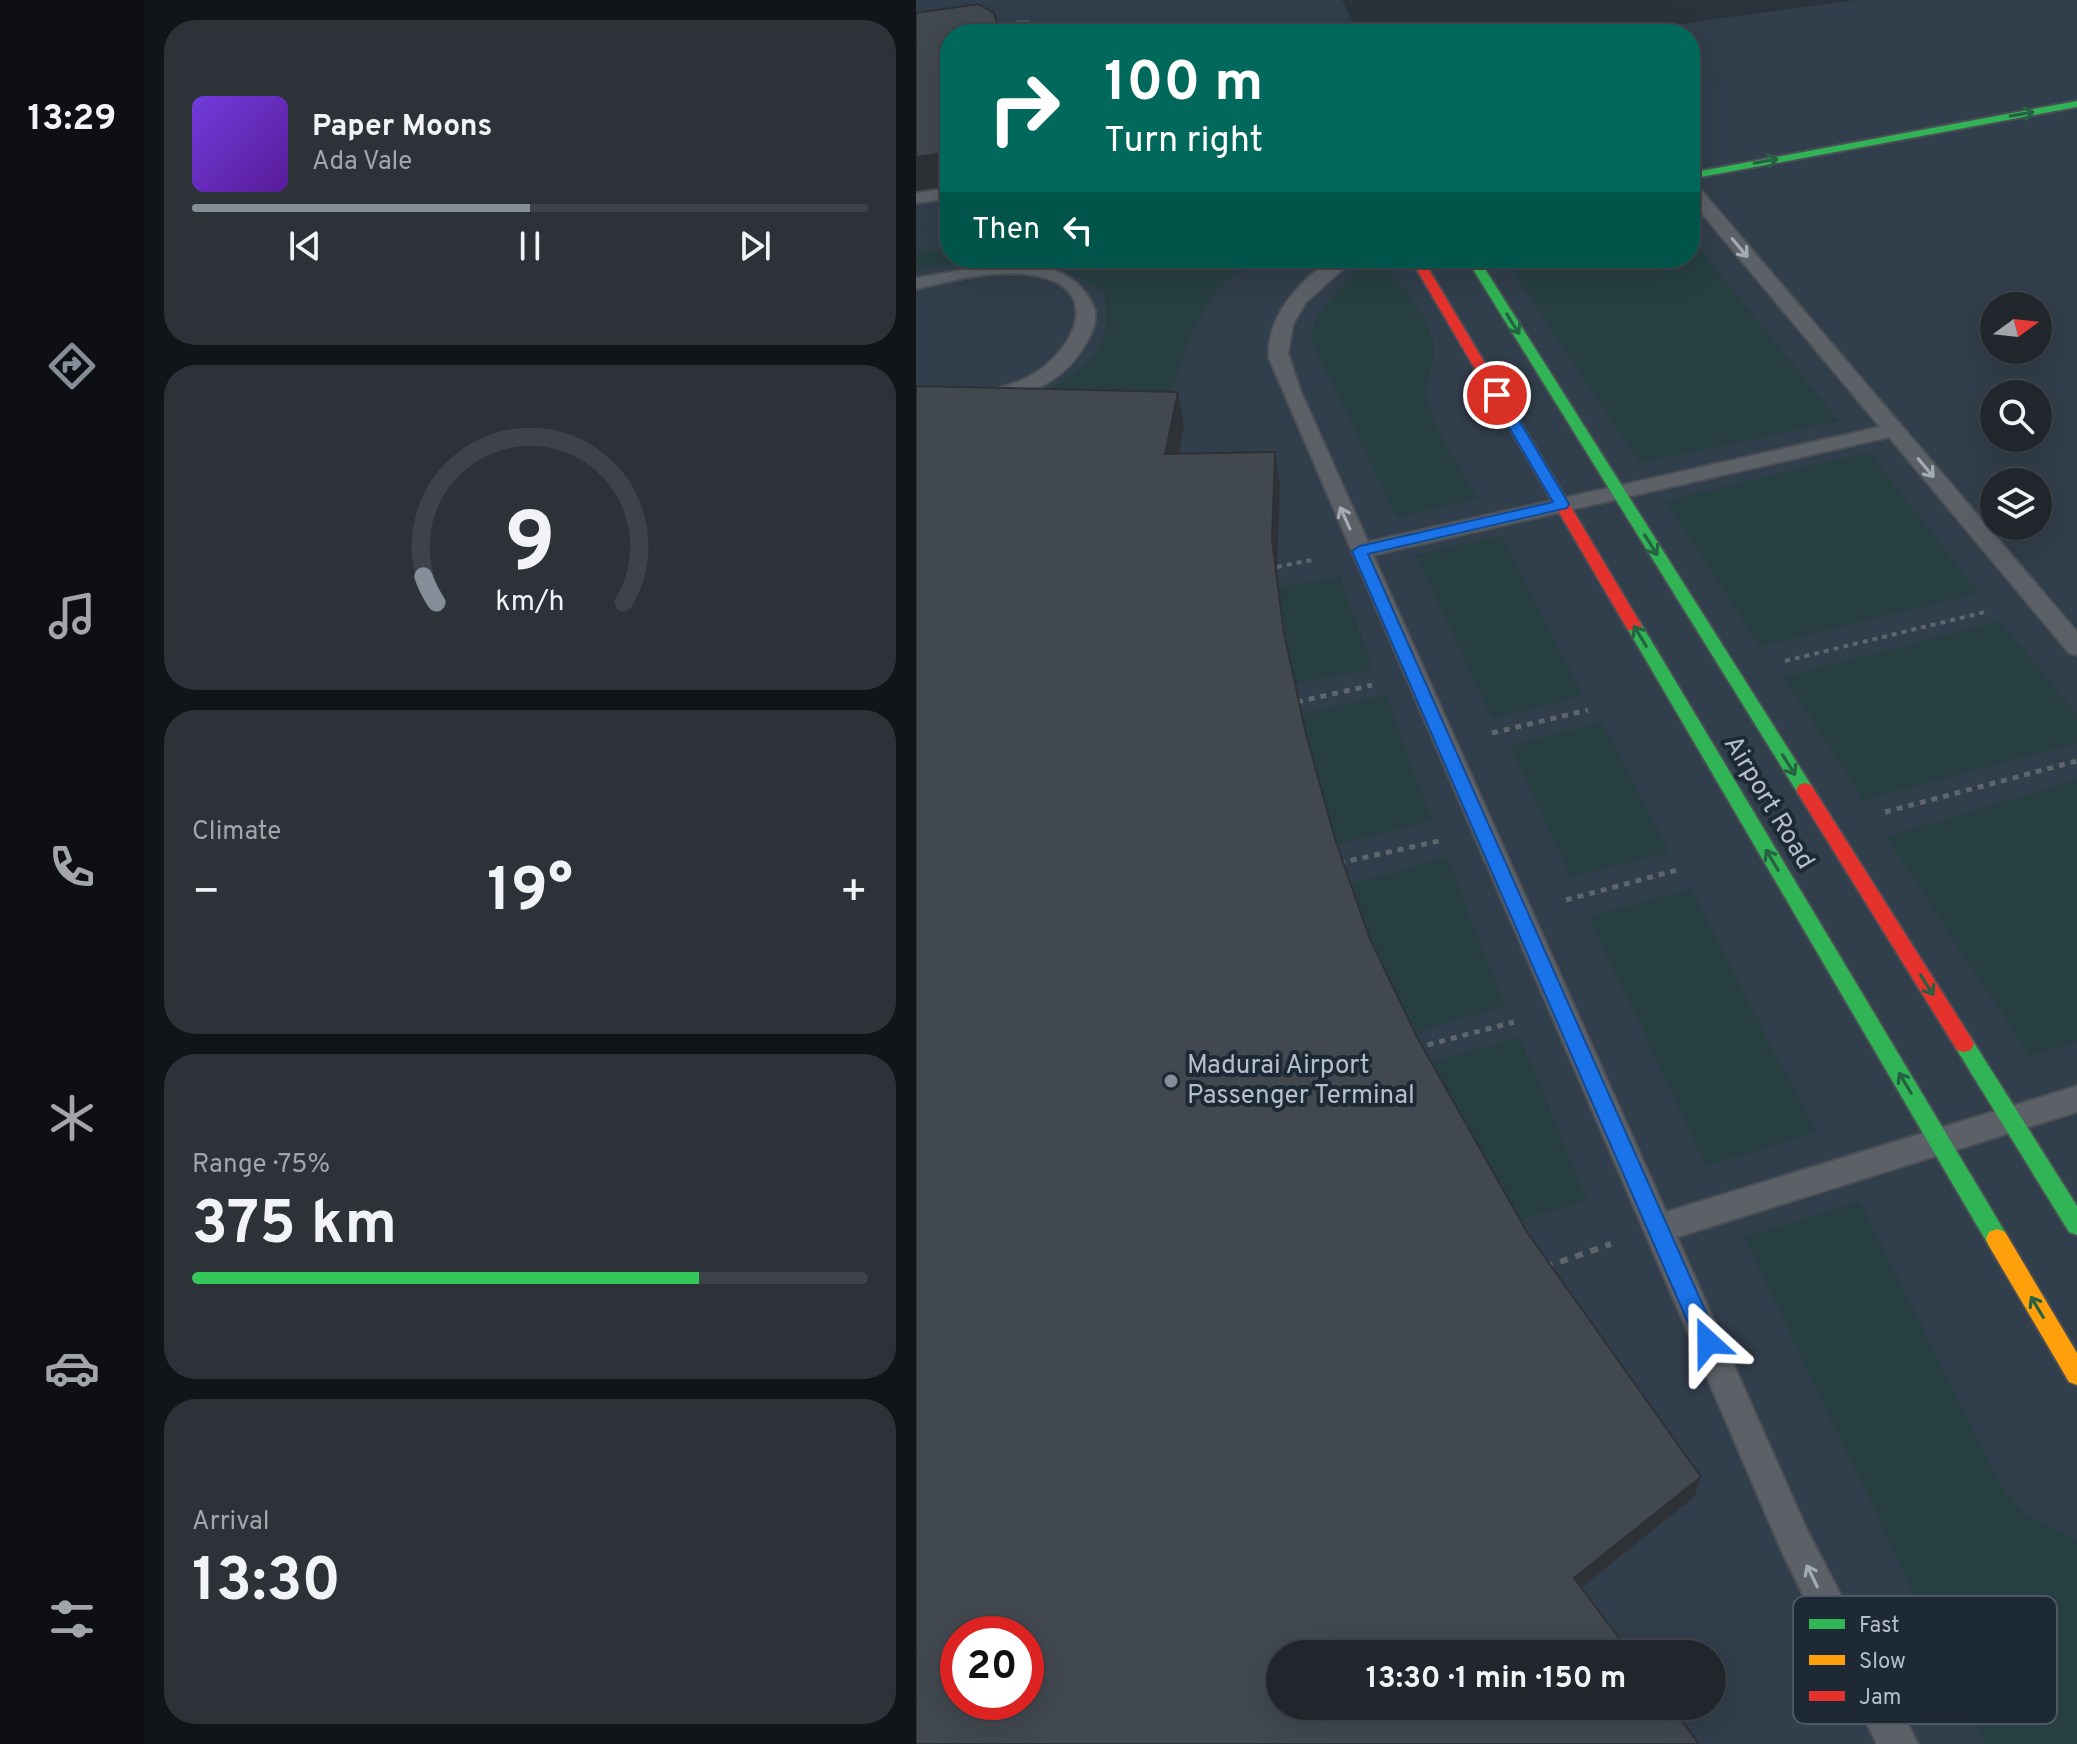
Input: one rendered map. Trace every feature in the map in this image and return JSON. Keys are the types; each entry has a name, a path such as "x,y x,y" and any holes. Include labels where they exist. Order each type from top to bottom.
{"main road":[{"path":"1700,174 2077,104"},
{"name":"Airport Road","path":"1422,268 2077,1374"},
{"name":"Airport Road","path":"1478,268 2077,1225"}],"lane":[{"path":"916,198 940,194"},
{"path":"1700,200 2077,647"},
{"path":"1333,268 1304,291 1285,323 1278,353 1290,390 1657,1229 1822,1596"},
{"path":"916,284 960,272 1006,269 1054,276 1082,297 1088,321 1072,356 1033,382 984,398 916,400"},
{"path":"1360,551 1617,490 1894,430"},
{"path":"1657,1229 2077,1099"},
{"path":"1886,1724 1899,1744"}],"path":[{"path":"1775,664 2037,599"},
{"path":"1297,702 1416,676"},
{"path":"1445,745 1588,710"},
{"path":"1873,816 2077,761"},
{"path":"1338,863 1483,831"},
{"path":"1519,913 1681,869"},
{"path":"1412,1049 1562,1009"},
{"path":"1536,1270 1657,1229"}],"shaded area":[{"path":"916,0 1342,0 1354,24 940,24 940,268 1700,268 1700,24 1681,24 1855,0 2077,0 2077,1744 916,1744"}],"green space":[{"path":"940,249 940,266 916,270 916,253"},
{"path":"1700,249 1839,421 1639,463 1510,268 1700,268"},
{"path":"1056,268 1246,268 1225,282 1203,312 1186,349 1160,425 1023,402 1075,373 1098,349 1105,334 1107,316 1104,293"},
{"path":"1358,269 1386,269 1404,288 1432,335 1434,352 1427,390 1429,405 1445,441 1478,499 1397,517 1312,343 1312,333 1320,313"},
{"path":"1869,452 1979,593 1760,646 1665,501"},
{"path":"1501,536 1583,696 1492,719 1416,555"},
{"path":"1340,577 1373,669 1292,684 1279,588"},
{"path":"2000,621 2077,715 2077,743 1863,800 1784,677"},
{"path":"1386,696 1432,821 1333,845 1299,714"},
{"path":"1602,722 1669,852 1571,877 1510,746"},
{"path":"2077,780 2077,1041 2030,1056 1886,837"},
{"path":"1447,857 1505,1006 1404,1035 1345,886"},
{"path":"1691,889 1816,1132 1706,1166 1589,917"},
{"path":"1520,1037 1587,1200 1507,1224 1419,1066"},
{"path":"1860,1202 1999,1482 2025,1514 2077,1541 2077,1744 1986,1744 1976,1724 2057,1724 2057,1596 1915,1596 1744,1237"}],"building":[{"path":"978,4 994,13 997,24 940,24 940,153 916,157 916,13"},
{"name":"Madurai Airport Passenger Terminal","path":"916,386 1178,392 1165,454 1275,452 1272,540 1284,633 1306,734 1335,839 1370,939 1417,1037 1527,1232 1701,1477 1574,1578 1620,1640 1266,1640 1266,1720 1681,1720 1699,1744 916,1744"}],"traffic: fast":[{"path":"1700,174 2077,104"},
{"path":"1478,268 1805,790"},
{"path":"1634,626 1997,1239"},
{"path":"1964,1044 2077,1225"}],"traffic: slow":[{"path":"1997,1239 2077,1374"}],"traffic: jam":[{"path":"1422,268 1634,626"},
{"path":"1805,790 1964,1044"}],"place":[{"name":"Madurai Airport Passenger Terminal","path":"1171,1081"}],"route":[{"path":"1497,395 1562,504 1360,551 1708,1342"}]}
